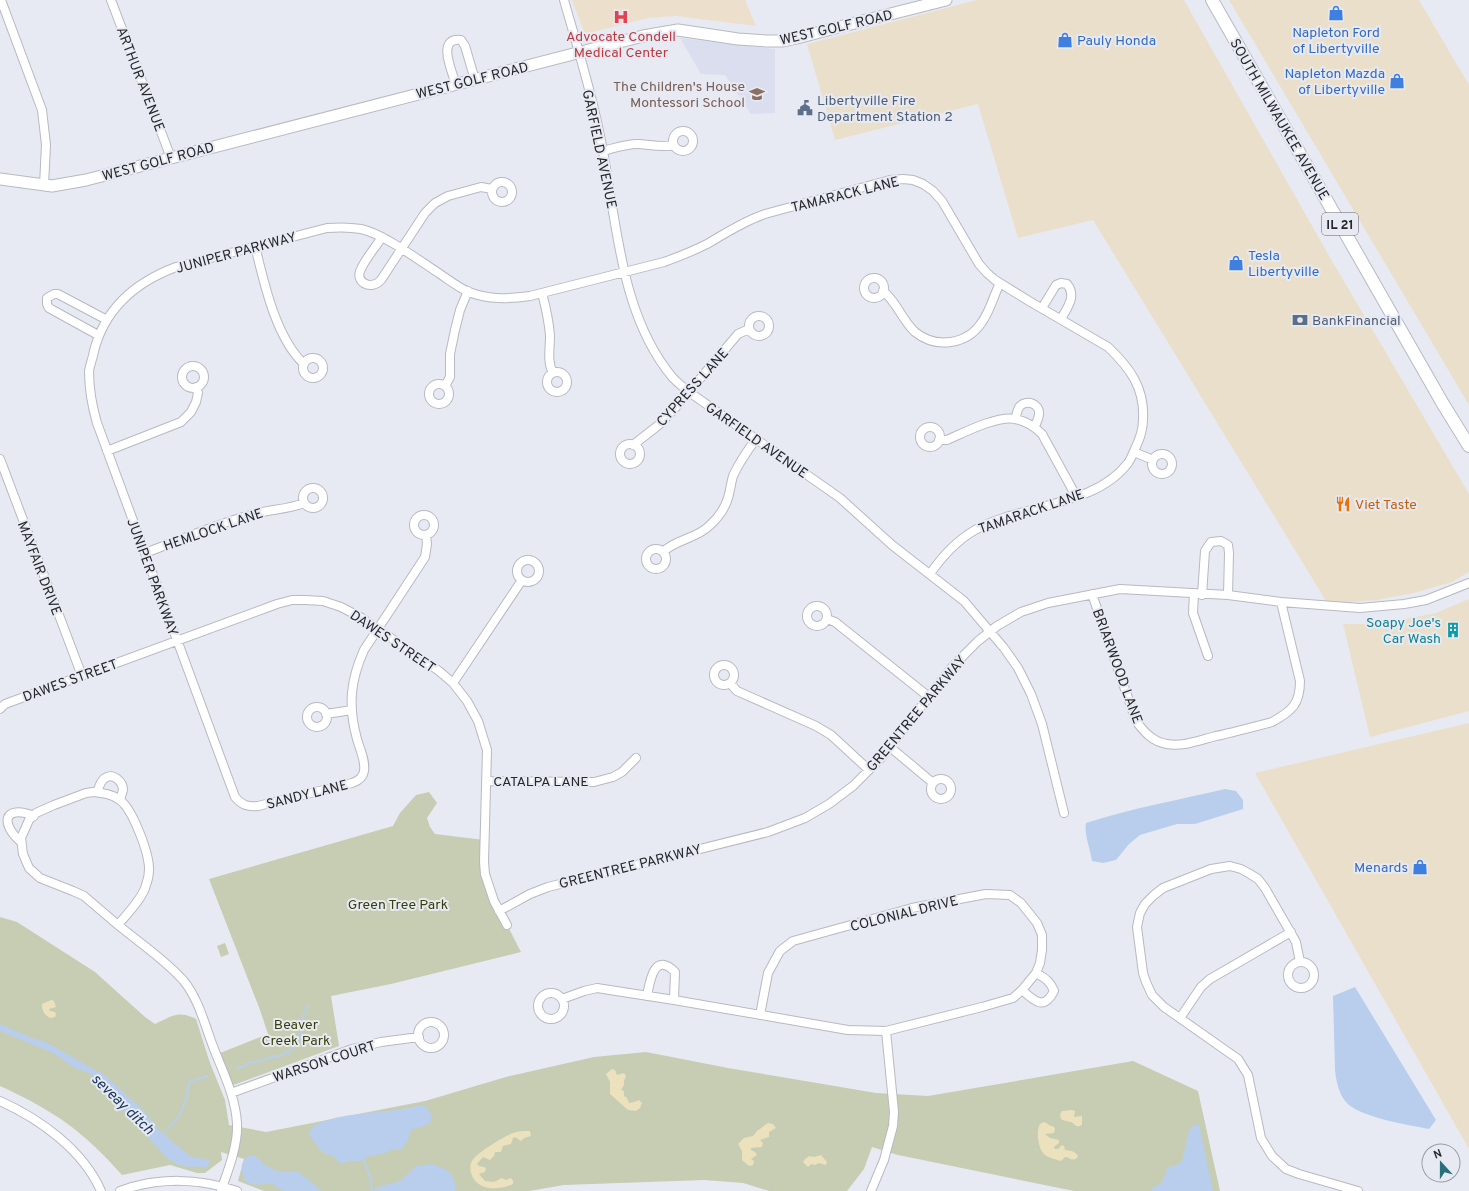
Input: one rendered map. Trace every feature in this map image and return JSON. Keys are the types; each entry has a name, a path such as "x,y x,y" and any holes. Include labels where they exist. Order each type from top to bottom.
{"main road":[{"name":"SOUTH MILWAUKEE AVENUE","path":"1212,0 1443,404 1469,446"}],"street":[{"path":"1,0 42,110 46,145 44,185"},
{"name":"ARTHUR AVENUE","path":"111,0 171,158"},
{"name":"GARFIELD AVENUE","path":"564,0 603,150 625,272 637,312 657,356 674,379 689,392 840,498 892,545 964,601 991,631 1018,668 1032,694 1042,724 1064,813"},
{"name":"WEST GOLF ROAD","path":"0,179 52,186 86,180 643,36 678,30 738,39 783,41 946,0"},
{"path":"456,85 446,51 447,45 450,41 455,39 461,40 465,46 475,80"},
{"path":"603,150 630,144 665,147 674,146"},
{"name":"TAMARACK LANE","path":"625,272 684,255 750,219 890,180 903,179 923,184 933,190 942,200 979,264 987,273 1000,283 1108,347 1126,364 1139,387 1144,415 1143,428 1129,462 1108,482 1097,488 990,523 975,530 955,543 940,559 930,574"},
{"path":"382,238 360,270 360,277 364,283 371,285 378,283 425,213 435,203 448,196 481,187 492,189"},
{"name":"JUNIPER PARKWAY","path":"250,807 240,803 235,797 107,452 94,412 89,369 98,335 107,320 125,297 142,283 159,273 176,267 327,228 343,227 362,229 401,248 468,291 483,296 505,298 530,296 625,272"},
{"path":"255,246 264,280 283,334 297,358 304,364"},
{"path":"883,291 891,298 901,314 915,331 929,340 942,343 954,342 975,331 983,321 1000,283"},
{"path":"1042,308 1056,285 1061,283 1068,284 1071,289 1072,296 1061,320"},
{"path":"445,386 450,377 450,354 454,330 468,291"},
{"path":"542,293 548,312 550,366 553,373"},
{"path":"98,335 49,308 47,304 48,298 54,294 58,294 107,320"},
{"name":"CYPRESS LANE","path":"633,445 660,424 738,334 749,329"},
{"path":"107,452 181,422 191,412 196,402 198,393 196,387"},
{"path":"1015,419 1021,405 1024,403 1031,403 1039,410 1038,418 1034,427"},
{"path":"940,440 947,440 996,420 1015,419 1034,427 1042,434 1076,496"},
{"path":"664,552 668,548 709,527 721,512 728,499 732,479 739,463 756,439"},
{"path":"1134,452 1153,460"},
{"name":"MAYFAIR DRIVE","path":"0,459 82,676"},
{"name":"HEMLOCK LANE","path":"145,553 250,515 272,510 294,508 304,503"},
{"name":"SANDY LANE","path":"250,807 358,781 364,771 364,763 356,734 352,710 352,693 356,666 364,650 425,556 427,544 426,535"},
{"path":"1208,656 1193,613 1198,594 1205,551 1210,542 1221,540 1228,545 1228,595"},
{"path":"453,683 522,580"},
{"name":"GREENTREE PARKWAY","path":"499,911 530,894 548,887 768,832 805,818 829,804 853,786 890,747 952,667 978,641 1021,612 1048,603 1120,589 1228,595 1281,602 1360,608 1399,605 1426,600 1469,583"},
{"name":"BRIARWOOD LANE","path":"1092,594 1136,721 1144,733 1166,744 1175,745 1191,743 1272,722 1282,717 1294,707 1300,694 1300,681 1281,602"},
{"name":"DAWES STREET","path":"0,709 5,704 277,604 292,600 323,601 341,607 362,618 439,671 453,683 467,701 478,721 486,750 484,862 490,890 507,925"},
{"path":"826,619 836,622 929,697"},
{"path":"730,683 737,692 816,726 831,735 869,770"},
{"path":"326,714 352,710"},
{"path":"890,747 934,783"},
{"name":"CATALPA LANE","path":"486,781 594,782 613,777 622,772 636,758"},
{"path":"97,792 104,778 109,776 114,777 122,784 123,791 120,800"},
{"path":"118,925 142,894 146,886 149,870 147,856 133,817 120,800 104,793 97,792 86,793 39,811 29,820 21,842 22,854 29,868 40,878 84,896 118,925 173,970 190,990 196,1002 231,1093 236,1115 237,1133 235,1147 222,1189"},
{"path":"21,842 12,836 6,829 5,823 7,816 17,811 34,816"},
{"path":"1300,962 1296,942 1265,888 1258,879 1242,869 1230,866 1211,869 1163,888 1154,894 1143,908 1137,927 1141,964 1146,982 1152,995 1164,1007 1238,1058 1248,1075 1261,1138 1272,1156 1286,1169 1358,1191"},
{"name":"COLONIAL DRIVE","path":"562,999 597,988 848,1030 886,1031 1013,998 1022,990 1036,973 1040,963 1042,936 1037,922 1021,903 1010,895 986,894 912,908 793,941 780,951 768,973 760,1015"},
{"path":"1180,1018 1201,987 1210,979 1291,932"},
{"path":"647,996 652,972 662,965 669,966 675,972 674,1000"},
{"path":"1022,990 1035,1002 1042,1002 1051,998 1054,991 1051,984 1045,977 1036,973"},
{"path":"871,1191 884,1160 892,1133 894,1112 886,1031"},
{"name":"WARSON COURT","path":"231,1093 352,1049 381,1042 419,1036"},
{"path":"0,1101 53,1132 74,1152 92,1174 101,1191"},
{"path":"120,1191 133,1186 180,1180 237,1191"}],"shaded area":[{"name":"Advocate Condell Medical Center","path":"572,0 745,0 756,26 676,16 649,18 585,34"},
{"path":"977,0 1184,0 1328,254 1469,494 1469,572 1452,582 1414,593 1376,600 1328,604 1093,220 1018,238 978,104 835,140 807,44"},
{"path":"1229,0 1419,0 1469,85 1469,405"},
{"name":"The Children's House Montessori School","path":"680,38 775,49 775,113 751,114 725,75 701,74"},
{"path":"1469,599 1469,711 1370,737 1343,624 1379,624 1436,613"},
{"path":"1469,723 1469,1149 1255,773"}],"green space":[{"name":"Green Tree Park","path":"429,792 437,803 427,818 430,827 435,834 484,840 484,862 505,921 521,952 391,984 331,996 339,1046 228,1087 220,1053 268,1034 209,879 393,826 400,813 416,795"},
{"path":"0,917 17,922 95,972 145,1017 155,1024 175,1015 190,1016 196,1019 210,1063 225,1100 229,1125 266,1132 425,1101 506,1077 594,1057 646,1052 728,1068 876,1093 928,1096 1133,1061 1198,1091 1220,1191 1074,1191 898,1155 872,1147 864,1169 847,1191 769,1191 743,1183 704,1180 564,1185 529,1191 264,1191 238,1181 244,1159 221,1152 222,1160 205,1173 197,1173 170,1165 122,1175 95,1147 65,1122 33,1102 0,1086"},
{"path":"225,943 229,954 221,957 217,946"}],"sand":[{"path":"51,1000 54,1001 56,1007 49,1009 50,1011 55,1012 56,1015 55,1017 51,1018 44,1012 42,1004"},
{"path":"612,1069 615,1070 617,1075 624,1073 626,1076 621,1090 624,1091 624,1096 627,1098 629,1103 639,1100 642,1103 640,1108 636,1111 628,1110 610,1094 610,1082 606,1074"},
{"path":"1062,1111 1075,1111 1074,1117 1082,1116 1082,1125 1077,1126 1071,1122 1061,1119 1060,1115"},
{"path":"1045,1122 1055,1129 1054,1133 1045,1134 1050,1138 1059,1140 1059,1143 1054,1147 1055,1149 1058,1149 1062,1145 1064,1146 1065,1150 1075,1153 1078,1156 1077,1158 1072,1159 1065,1157 1060,1161 1045,1155 1039,1144 1038,1130 1041,1123"},
{"path":"768,1123 773,1124 776,1128 769,1132 769,1137 760,1140 763,1143 762,1147 751,1148 751,1150 757,1155 751,1159 754,1161 753,1165 749,1166 742,1160 742,1151 738,1144 744,1138 753,1136"},
{"path":"530,1131 531,1136 524,1138 521,1141 515,1137 513,1138 511,1144 503,1146 501,1152 495,1152 494,1156 490,1160 483,1157 477,1164 486,1168 485,1172 479,1174 485,1181 494,1182 502,1178 506,1180 511,1178 513,1184 501,1188 489,1188 478,1183 474,1179 470,1170 474,1158 506,1136 517,1132"},
{"path":"821,1155 827,1162 826,1165 819,1163 815,1165 811,1164 808,1167 803,1162 809,1156 814,1157"}],"water":[{"path":"1225,789 1236,791 1243,800 1243,809 1195,824 1177,824 1140,835 1129,844 1116,860 1103,863 1092,861 1086,837 1086,823 1138,809"},
{"path":"1355,987 1436,1120 1429,1129 1384,1120 1361,1112 1346,1102 1341,1095 1335,1070 1333,996"},
{"name":"seveay ditch","path":"0,1024 32,1038 46,1042 102,1073 143,1110 161,1132 190,1156 211,1161 206,1168 196,1166 195,1168 178,1165 167,1158 111,1099 96,1079 89,1073 73,1067 55,1054 0,1031"},
{"path":"425,1105 431,1114 431,1121 426,1125 411,1130 408,1140 402,1149 370,1156 360,1161 349,1161 341,1164 334,1157 322,1152 309,1135 312,1128 332,1119"},
{"path":"1199,1124 1213,1191 1151,1191 1151,1189 1162,1182 1167,1168 1179,1164 1182,1161 1189,1131 1192,1126"},
{"path":"249,1155 256,1157 268,1167 276,1170 285,1172 297,1171 321,1191 283,1191 271,1183 258,1185 245,1181 242,1164"},
{"path":"432,1164 450,1173 454,1180 455,1191 373,1191 381,1186 400,1181 416,1166"}],"waterway":[{"path":"237,1067 243,1067 247,1063 279,1056 290,1051 302,1035 301,1023 308,1005"},
{"path":"162,1135 174,1123 182,1111 189,1082 208,1076"},
{"path":"364,1160 371,1180 372,1191"}],"place":[{"name":"Napleton Ford of Libertyville","path":"1336,13"},
{"name":"Advocate Condell Medical Center","path":"621,17"},
{"name":"Pauly Honda","path":"1065,40"},
{"name":"Napleton Mazda of Libertyville","path":"1397,81"},
{"name":"The Children's House Montessori School","path":"757,94"},
{"name":"Libertyville Fire Department Station 2","path":"805,108"},
{"name":"Tesla Libertyville","path":"1236,263"},
{"name":"BankFinancial","path":"1300,320"},
{"name":"Viet Taste","path":"1343,504"},
{"name":"Soapy Joe's Car Wash","path":"1453,630"},
{"name":"Menards","path":"1420,867"}],"park label":[{"name":"Beaver Creek Park","path":"296,1032"}]}
